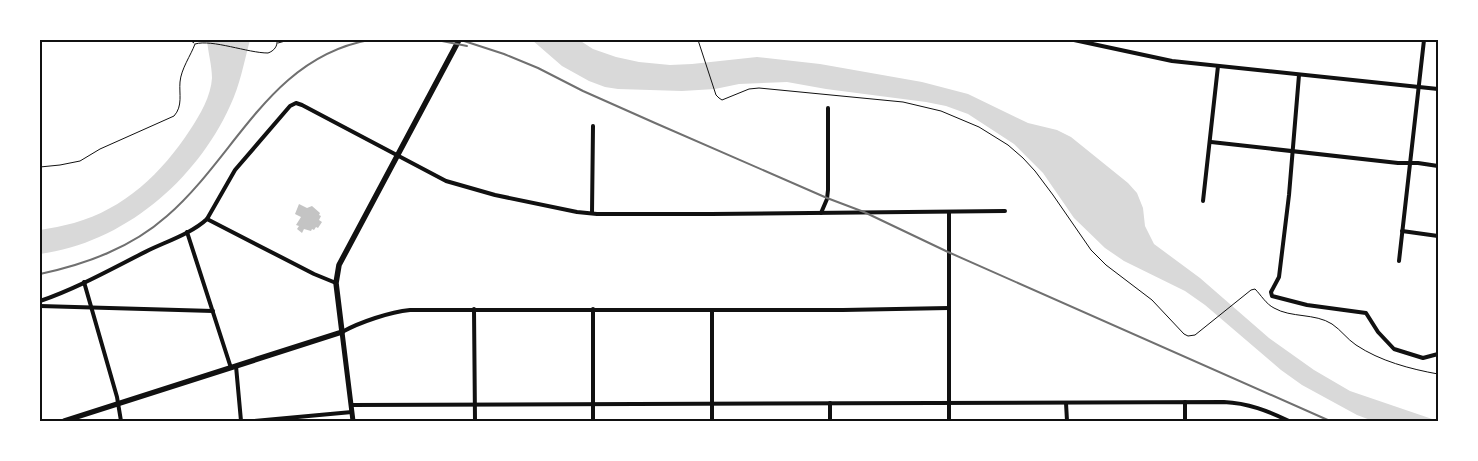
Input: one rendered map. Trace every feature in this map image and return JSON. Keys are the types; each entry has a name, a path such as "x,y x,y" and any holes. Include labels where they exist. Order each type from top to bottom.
{"main road":[{"path":"353,421 336,283 339,265 459,40"},
{"path":"64,421 342,332"}],"street":[{"path":"1074,40 1158,58 1438,89"},
{"path":"1399,261 1408,172 1412,163 1424,40"},
{"path":"1203,201 1218,66"},
{"path":"1299,75 1279,278 1272,296 1307,305 1364,312 1368,315 1378,332 1394,349 1424,358 1438,354"},
{"path":"40,301 187,232 207,219 235,170 290,106 296,103 456,185 506,198 592,213 1005,211"},
{"path":"821,213 828,190 828,108"},
{"path":"592,213 593,126"},
{"path":"1210,142 1438,166"},
{"path":"949,212 949,421"},
{"path":"207,219 314,274 336,283"},
{"path":"1402,231 1438,236"},
{"path":"187,232 233,367 241,421"},
{"path":"84,282 119,404 121,421"},
{"path":"40,306 213,311"},
{"path":"342,332 350,327 402,311 474,309 712,310 949,308"},
{"path":"474,309 475,421"},
{"path":"593,309 594,421"},
{"path":"712,310 712,421"},
{"path":"254,421 352,408 475,404 1185,402 1237,402 1259,407 1290,421"},
{"path":"1185,402 1185,421"},
{"path":"830,403 830,421"},
{"path":"1066,403 1066,421"}],"path":[{"path":"190,40 195,44"},
{"path":"195,44 204,42 263,53 272,52 278,43 289,40"},
{"path":"698,40 716,94 722,100 748,89 759,88 878,98 903,102 941,112 979,127 1008,144 1035,171 1085,243 1106,265 1164,311 1184,334 1192,337 1251,290 1256,290 1268,304 1276,309 1332,324 1349,340 1371,354 1397,364 1438,374"},
{"path":"40,167 80,161 100,149 177,114 181,100 181,77 195,44"}],"shaded area":[{"path":"207,40 250,40 239,82 230,106 198,159 177,183 128,222 100,237 71,248 40,254 40,230 74,223 109,209 125,199 154,175 179,146 198,118 210,92 212,73"},
{"path":"532,40 579,40 593,49 616,57 639,62 670,65 757,57 820,64 922,82 968,94 1028,123 1057,130 1071,137 1128,183 1137,193 1143,208 1145,226 1154,244 1200,278 1269,338 1314,370 1350,391 1438,421 1373,421 1357,415 1302,385 1281,370 1205,305 1185,291 1124,261 1105,248 1074,218 1043,173 1014,144 968,114 946,106 926,102 787,82 739,84 715,89 682,91 605,87 589,81 562,66"}],"building":[{"path":"299,204 307,208 312,206 320,213 319,220 322,222 318,228 316,227 311,231 304,229 302,233 297,229 299,226 296,225 301,217 295,214"}],"railway":[{"path":"40,274 91,260 123,246 153,227 191,192 257,112 280,88 305,67 335,50 369,40"},
{"path":"437,40 467,46"},
{"path":"461,40 504,54 538,68 583,91 827,198 864,212 948,252 1330,421"}]}
